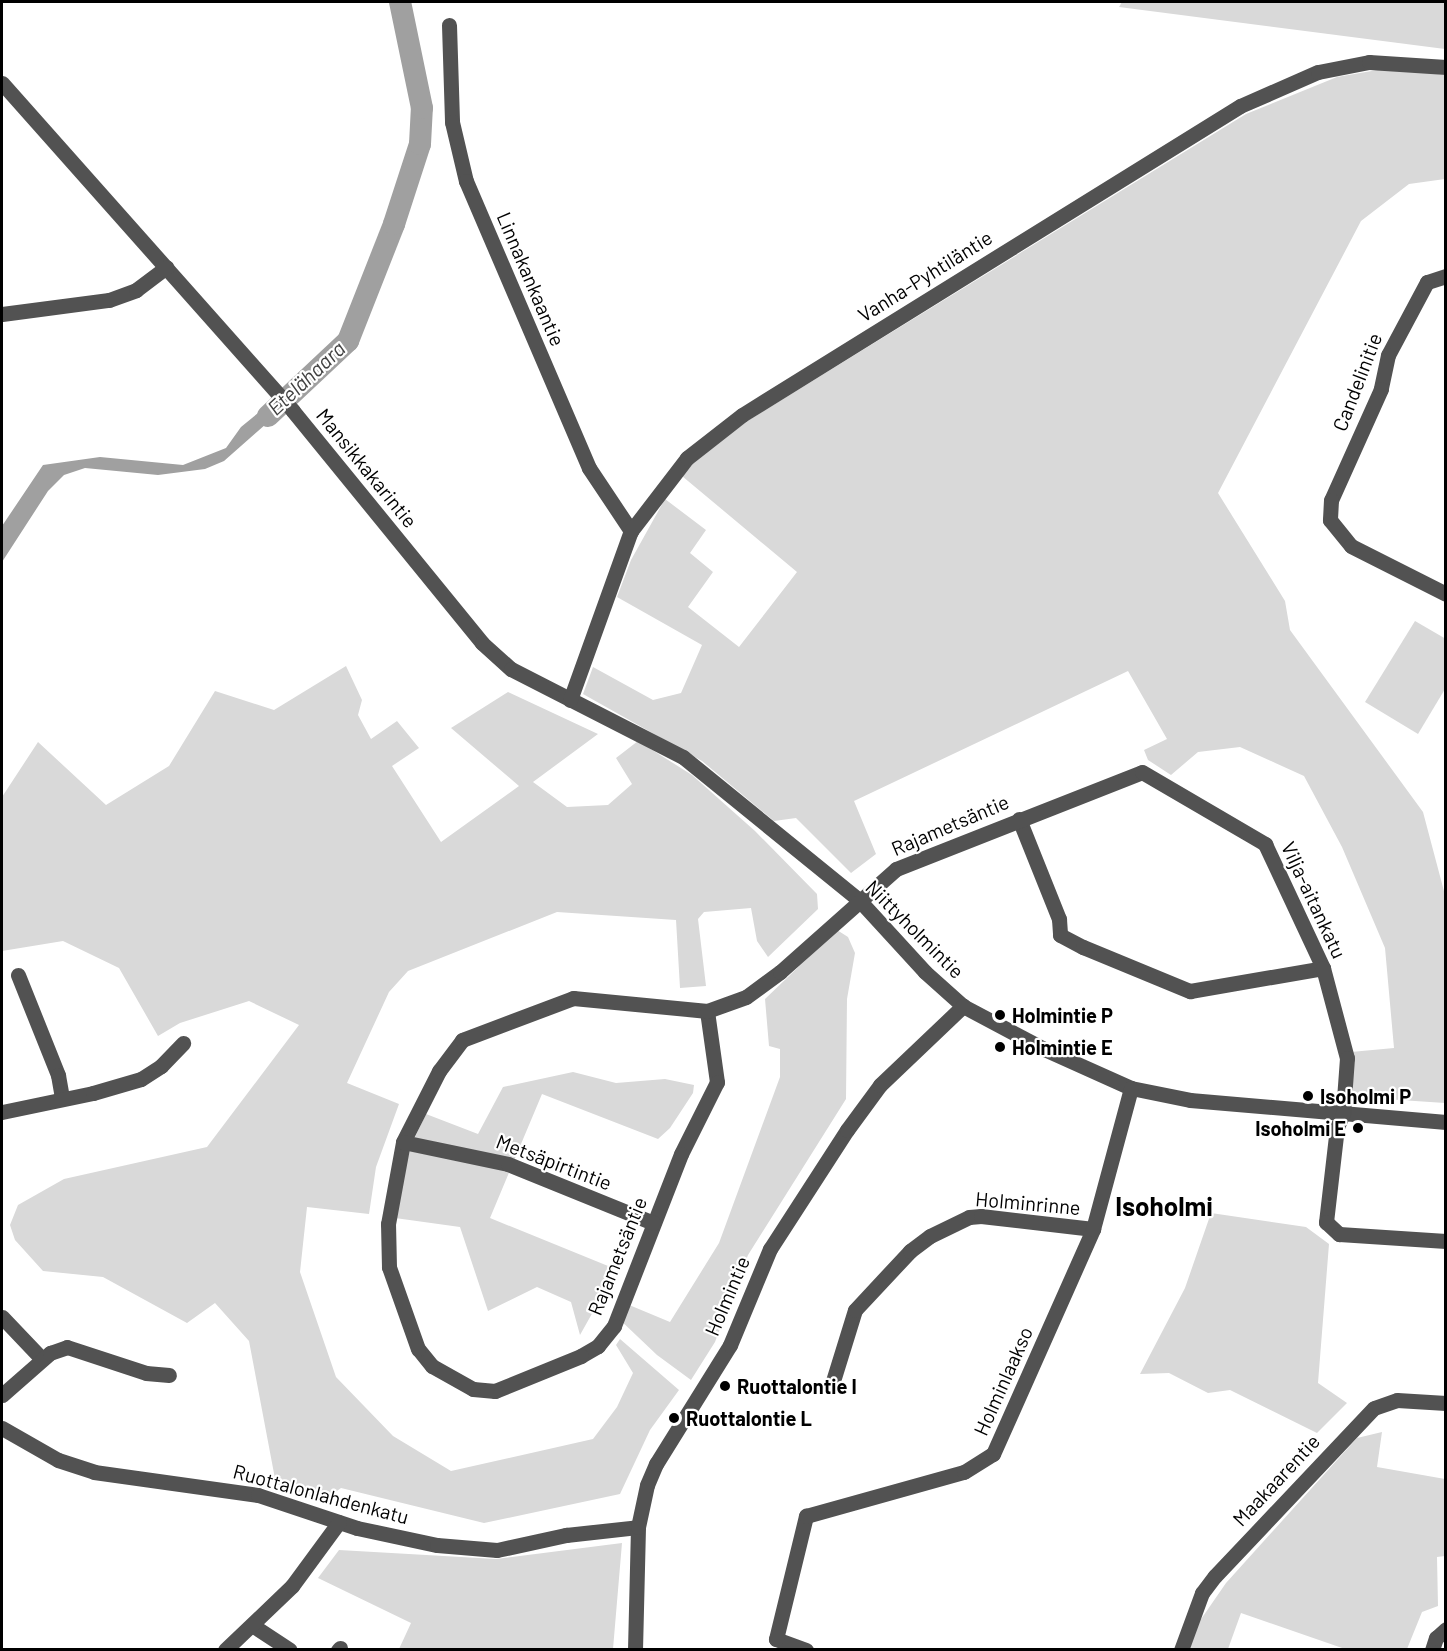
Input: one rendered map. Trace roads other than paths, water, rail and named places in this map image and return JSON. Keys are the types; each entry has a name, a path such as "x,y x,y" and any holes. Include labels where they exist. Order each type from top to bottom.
{"street":[{"name":"Linnakankaantie","path":"449,25 452,122 466,181 589,468 631,531"},
{"name":"Vanha-Pyhtiläntie","path":"570,700 631,531 687,458 742,415 1240,106 1318,72 1370,62 1446,68"},
{"name":"Mansikkakarintie","path":"2,83 293,411 482,643 511,669 570,700"},
{"path":"2,314 109,300 135,290 166,267"},
{"name":"Candelinitie","path":"1446,276 1427,282 1388,355 1381,389 1331,500 1330,520 1351,546 1446,594"},
{"name":"Niittyholmintie","path":"570,700 683,757 860,901 924,972 963,1006 1044,1049 1131,1088 1190,1100 1446,1122"},
{"name":"Rajametsäntie","path":"707,1011 717,1082 653,1223 614,1326 598,1346 495,1391 478,1391 432,1366 422,1356 389,1267 388,1224 402,1142 451,1052 473,1033 573,998 707,1011 746,997 763,985 896,869 1142,772"},
{"name":"Vilja-aitankatu","path":"1142,772 1265,844 1323,968 1344,1042 1343,1113 1337,1127 1326,1211 1330,1228 1339,1233 1446,1242"},
{"path":"1018,819 1059,919 1060,935 1190,991 1323,968"},
{"path":"18,975 58,1075 62,1098"},
{"name":"Holmintie","path":"635,1650 638,1527 646,1485 656,1464 730,1345 770,1249 880,1085 963,1006"},
{"path":"2,1112 141,1078 160,1066 183,1043"},
{"name":"Holminlaakso","path":"806,1650 776,1639 806,1516 964,1472 993,1454 1093,1229 1131,1088"},
{"name":"Metsäpirtintie","path":"402,1142 508,1164 653,1223"},
{"name":"Holminrinne","path":"833,1381 855,1310 910,1251 930,1236 969,1217 981,1216 1093,1229"},
{"path":"2,1317 42,1359"},
{"path":"2,1395 42,1359 60,1348 76,1347 108,1362 169,1375"},
{"name":"Maakaarentie","path":"1180,1650 1202,1593 1215,1576 1374,1408 1397,1400 1446,1403"},
{"name":"Ruottalonlahdenkatu","path":"2,1428 58,1460 94,1472 258,1495 339,1522 408,1540 471,1549 497,1550 566,1535 638,1527"},
{"path":"225,1650 292,1586 339,1522"},
{"path":"252,1625 290,1650"},
{"path":"1432,1650 1444,1630"}],"waterway":[{"name":"Etelähaara","path":"268,416 348,341 394,224 420,144 422,108 400,2"}],"place":[{"name":"Holmintie P","path":"1000,1015"},
{"name":"Holmintie E","path":"1000,1047"},
{"name":"Isoholmi P","path":"1308,1096"},
{"name":"Isoholmi E","path":"1358,1128"},
{"name":"Ruottalontie I","path":"725,1386"},
{"name":"Ruottalontie L","path":"674,1418"}],"district":[{"name":"Isoholmi","path":"1164,1206"}]}
